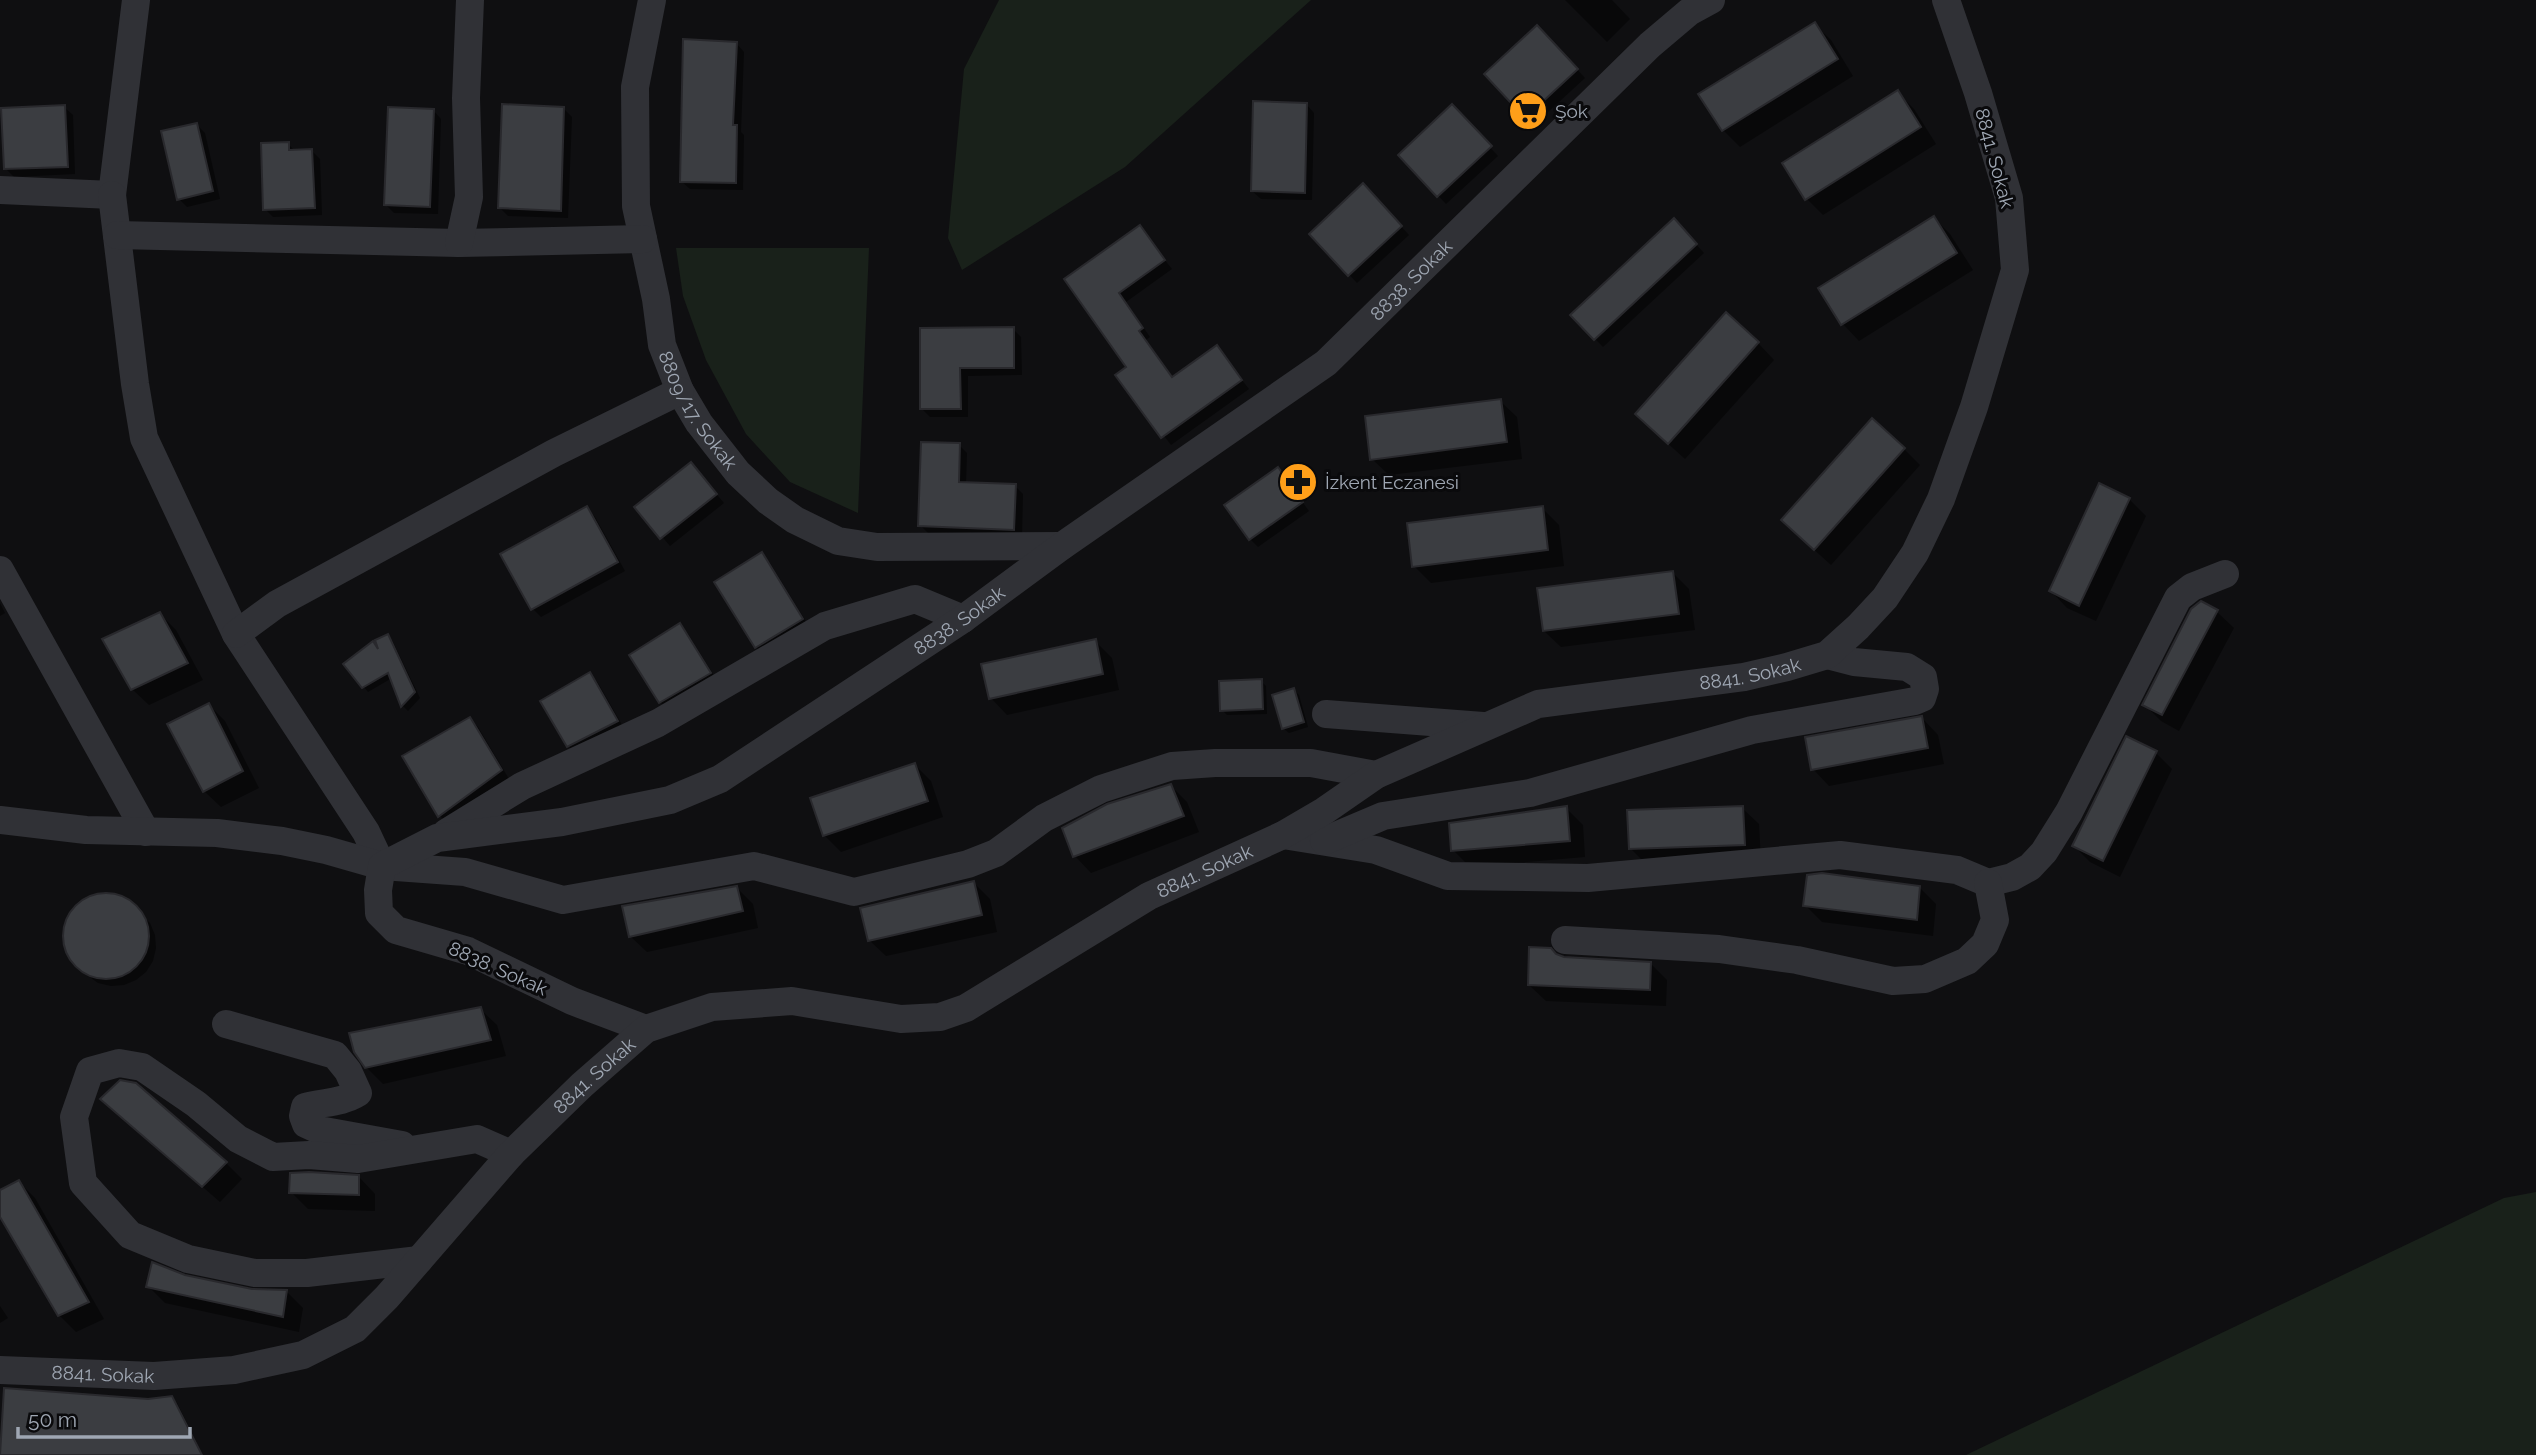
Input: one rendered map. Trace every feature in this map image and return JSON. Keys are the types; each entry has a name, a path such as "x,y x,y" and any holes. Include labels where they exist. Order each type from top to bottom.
{"street":[{"path":"136,0 112,195 144,438 236,634 366,832 382,866"},
{"path":"459,243 469,197 466,98 470,0"},
{"name":"8809/17. Sokak","path":"652,0 635,87 636,206 656,299 662,345 680,391 699,423 738,473 768,501 794,520 838,541 877,547 1062,546"},
{"name":"8838. Sokak","path":"646,1029 572,1001 468,951 396,930 379,913 378,890 382,866 438,838 562,822 670,800 720,779 963,619 1062,546 1326,363 1650,45 1689,12 1711,0"},
{"name":"8841. Sokak","path":"0,1370 154,1376 234,1370 303,1355 355,1329 387,1297 511,1154 582,1085 646,1029 712,1007 792,1001 901,1019 940,1017 966,1008 1149,896 1283,835 1376,775 1538,705 1744,677 1828,655 1885,598 1915,553 1941,499 1974,407 2015,270 2009,198 1978,93 1946,0"},
{"path":"0,190 112,195"},
{"path":"117,235 459,243 643,239"},
{"path":"236,634 276,604 554,453 680,391"},
{"path":"0,570 146,832"},
{"path":"1283,835 1376,850 1448,876 1588,878 1840,855 1957,870 1988,883 2012,877 2030,867 2045,852 2069,812 2178,598 2192,587 2225,574"},
{"path":"438,838 522,786 658,723 825,626 915,599 963,619"},
{"path":"1324,841 1383,816 1530,793 1752,730 1922,698 1925,689 1923,677 1906,667 1854,662 1828,655"},
{"path":"1325,714 1488,726"},
{"path":"0,820 86,830 217,833 282,841 382,866 465,873 563,900 754,866 854,892 968,864 996,853 1044,818 1090,795 1172,766 1311,763 1376,775"},
{"path":"1565,940 1719,950 1797,960 1893,981 1925,979 1967,961 1985,944 1995,920 1988,883"},
{"path":"226,1024 335,1055 348,1071 358,1093 346,1100 305,1107 303,1116 306,1124 319,1130 420,1149"},
{"path":"419,1260 307,1273 255,1273 188,1259 130,1236 83,1183 74,1117 90,1071 119,1063 142,1067 196,1104 238,1139 272,1157 309,1155 358,1159 477,1139 511,1154"}],"shaded area":[{"path":"999,0 1311,0 1125,167 962,270 948,238 964,69"},
{"path":"676,248 869,248 858,513 790,482 746,434 706,360 683,296"},
{"path":"2536,1192 2536,1455 1966,1455 2504,1198"}],"building":[{"path":"1815,22 1838,59 1722,131 1698,94"},
{"path":"1537,25 1578,69 1525,118 1484,74"},
{"path":"683,39 737,42 733,125 737,125 736,183 680,182"},
{"path":"1898,90 1921,127 1805,200 1782,163"},
{"path":"1253,101 1307,103 1305,193 1251,191"},
{"path":"502,104 564,107 561,211 498,208"},
{"path":"1452,104 1492,146 1437,197 1398,155"},
{"path":"65,105 68,167 4,169 1,108"},
{"path":"388,107 434,109 430,207 384,205"},
{"path":"197,123 213,191 177,200 161,131"},
{"path":"289,142 289,150 312,149 315,208 263,210 261,143"},
{"path":"1363,183 1402,226 1348,276 1309,234"},
{"path":"1934,216 1957,253 1841,325 1818,288"},
{"path":"1674,218 1697,244 1594,340 1570,315"},
{"path":"1140,225 1165,260 1119,293 1143,328 1139,331 1172,377 1217,345 1242,380 1161,438 1115,375 1126,367 1064,279"},
{"path":"1726,312 1759,342 1668,444 1635,414"},
{"path":"1014,327 1014,368 960,368 961,409 920,409 920,328"},
{"path":"1501,399 1507,442 1370,460 1365,416"},
{"path":"1872,418 1905,448 1814,550 1781,520"},
{"path":"921,442 960,443 959,482 1016,484 1014,530 918,526"},
{"path":"691,462 717,494 660,539 634,507"},
{"path":"1278,467 1303,502 1249,540 1224,505"},
{"path":"2099,483 2130,498 2079,606 2049,591"},
{"path":"587,506 618,562 531,610 500,554"},
{"path":"1543,506 1548,550 1412,567 1407,523"},
{"path":"762,552 803,619 755,648 714,582"},
{"path":"1673,571 1679,614 1543,631 1537,588"},
{"path":"2201,601 2218,610 2162,715 2142,705 2191,609"},
{"path":"160,612 188,663 131,690 102,639"},
{"path":"680,623 711,673 659,703 629,655"},
{"path":"388,634 415,692 401,707 388,673 362,688 343,664 373,641 378,649 375,640"},
{"path":"1096,639 1103,674 989,699 981,664"},
{"path":"590,672 618,721 567,747 540,701"},
{"path":"1262,679 1263,709 1220,711 1219,681"},
{"path":"1294,688 1304,722 1282,729 1272,695"},
{"path":"209,703 243,771 203,792 167,724"},
{"path":"1922,716 1928,748 1811,770 1805,737"},
{"path":"470,717 502,770 438,817 402,756"},
{"path":"2126,736 2157,751 2103,861 2072,846"},
{"path":"915,763 928,801 823,836 810,798"},
{"path":"1171,784 1184,816 1073,857 1062,828 1107,804"},
{"path":"1567,806 1570,841 1451,851 1449,823"},
{"path":"1743,806 1745,845 1629,849 1627,810"},
{"path":"1822,873 1920,886 1917,920 1803,906 1807,875"},
{"path":"974,881 982,915 868,941 860,908"},
{"path":"737,886 743,911 629,937 622,906"},
{"path":"106,893 122,897 136,906 145,920 149,936 145,952 136,966 122,975 106,979 90,975 76,966 67,952 63,936 67,920 76,906 90,897"},
{"path":"1529,947 1551,948 1564,957 1651,962 1650,990 1528,985"},
{"path":"481,1007 491,1040 365,1068 354,1052 349,1033"},
{"path":"120,1080 136,1083 227,1162 202,1187 100,1099"},
{"path":"290,1173 359,1175 359,1195 289,1193"},
{"path":"19,1180 89,1302 58,1316 0,1217 0,1190"},
{"path":"152,1262 185,1275 252,1289 287,1290 283,1317 146,1287"},
{"path":"4,1388 148,1399 172,1396 202,1455 0,1455"}],"place":[{"name":"Şok","path":"1528,111"},
{"name":"İzkent Eczanesi","path":"1298,482"}]}
